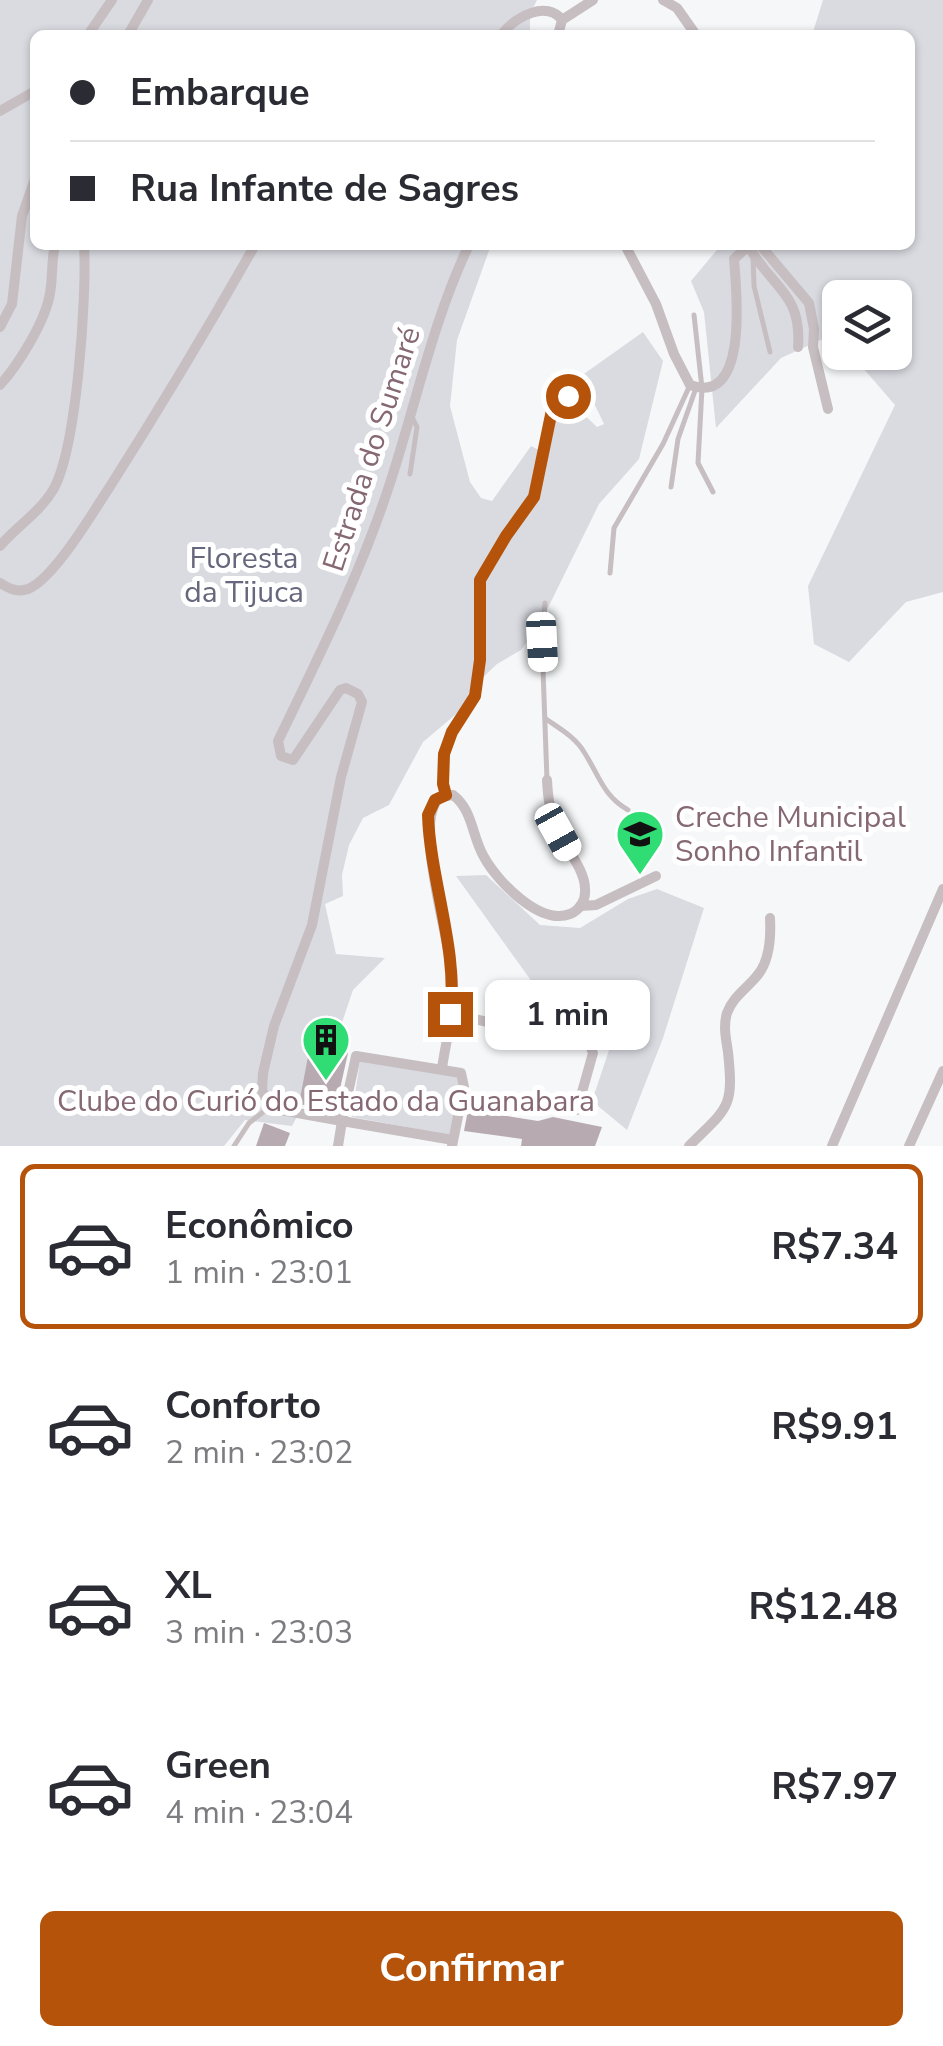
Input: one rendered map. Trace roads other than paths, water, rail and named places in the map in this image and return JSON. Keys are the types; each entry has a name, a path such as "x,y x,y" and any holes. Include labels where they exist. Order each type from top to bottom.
{"street":[{"path":"91,30 112,0"},
{"path":"131,30 148,0"},
{"path":"562,20 593,0"},
{"path":"663,0 677,8 692,30"},
{"path":"505,30 519,12 538,1 555,4 562,20 559,30"},
{"path":"0,112 30,94"},
{"path":"0,327 12,304 22,216 30,193"},
{"path":"0,385 33,339 50,294 54,250"},
{"path":"0,546 54,489 62,465 76,384 84,250"},
{"path":"0,582 10,590 28,589 50,570 77,536 178,383 251,250"},
{"name":"Estrada do Sumaré","path":"273,1104 262,1091 263,1073 274,1026 318,902 341,777 362,702 358,694 346,688 340,690 293,760 281,756 278,741 348,598 467,250"},
{"path":"627,250 656,304 674,354 696,387 714,384 726,372 733,356 738,304 734,259 749,250"},
{"path":"753,250 785,293 800,323 798,347"},
{"path":"754,250 810,303 813,347 828,409"},
{"path":"800,323 810,317 810,303"},
{"path":"446,795 444,754 452,732 475,696 480,660 480,580 534,497 552,410 562,405 574,381"},
{"path":"442,1068 452,970 428,820 435,800 446,795 460,800 484,859 519,896 550,914 573,913 580,906 586,885 553,820 547,780"},
{"path":"580,906 596,905 656,876"},
{"path":"832,1146 943,889"},
{"path":"689,1146 730,1099 732,1078 725,1025 735,998 758,975 768,956 770,918"},
{"path":"450,1014 589,1043 594,1052 577,1110"},
{"path":"273,1104 280,1110 342,1121 452,1143 465,1080 462,1073 357,1055 342,1121 338,1146"},
{"path":"909,1146 943,1071"}],"lane":[{"path":"752,250 754,286 770,352"},
{"path":"694,316 698,463 713,492"},
{"path":"671,487 678,439 696,387"},
{"path":"610,573 614,528 696,387"},
{"path":"410,474 417,426 411,416"},
{"path":"545,602 542,642 547,780"},
{"path":"546,719 577,743 603,790 628,810"},
{"path":"234,1146 249,1123 273,1104"}],"place":[{"name":"Creche Municipal Sonho Infantil","path":"640,876"},
{"name":"Clube do Curió do Estado da Guanabara","path":"326,1082"}],"park label":[{"name":"Floresta da Tijuca","path":"244,575"}]}
